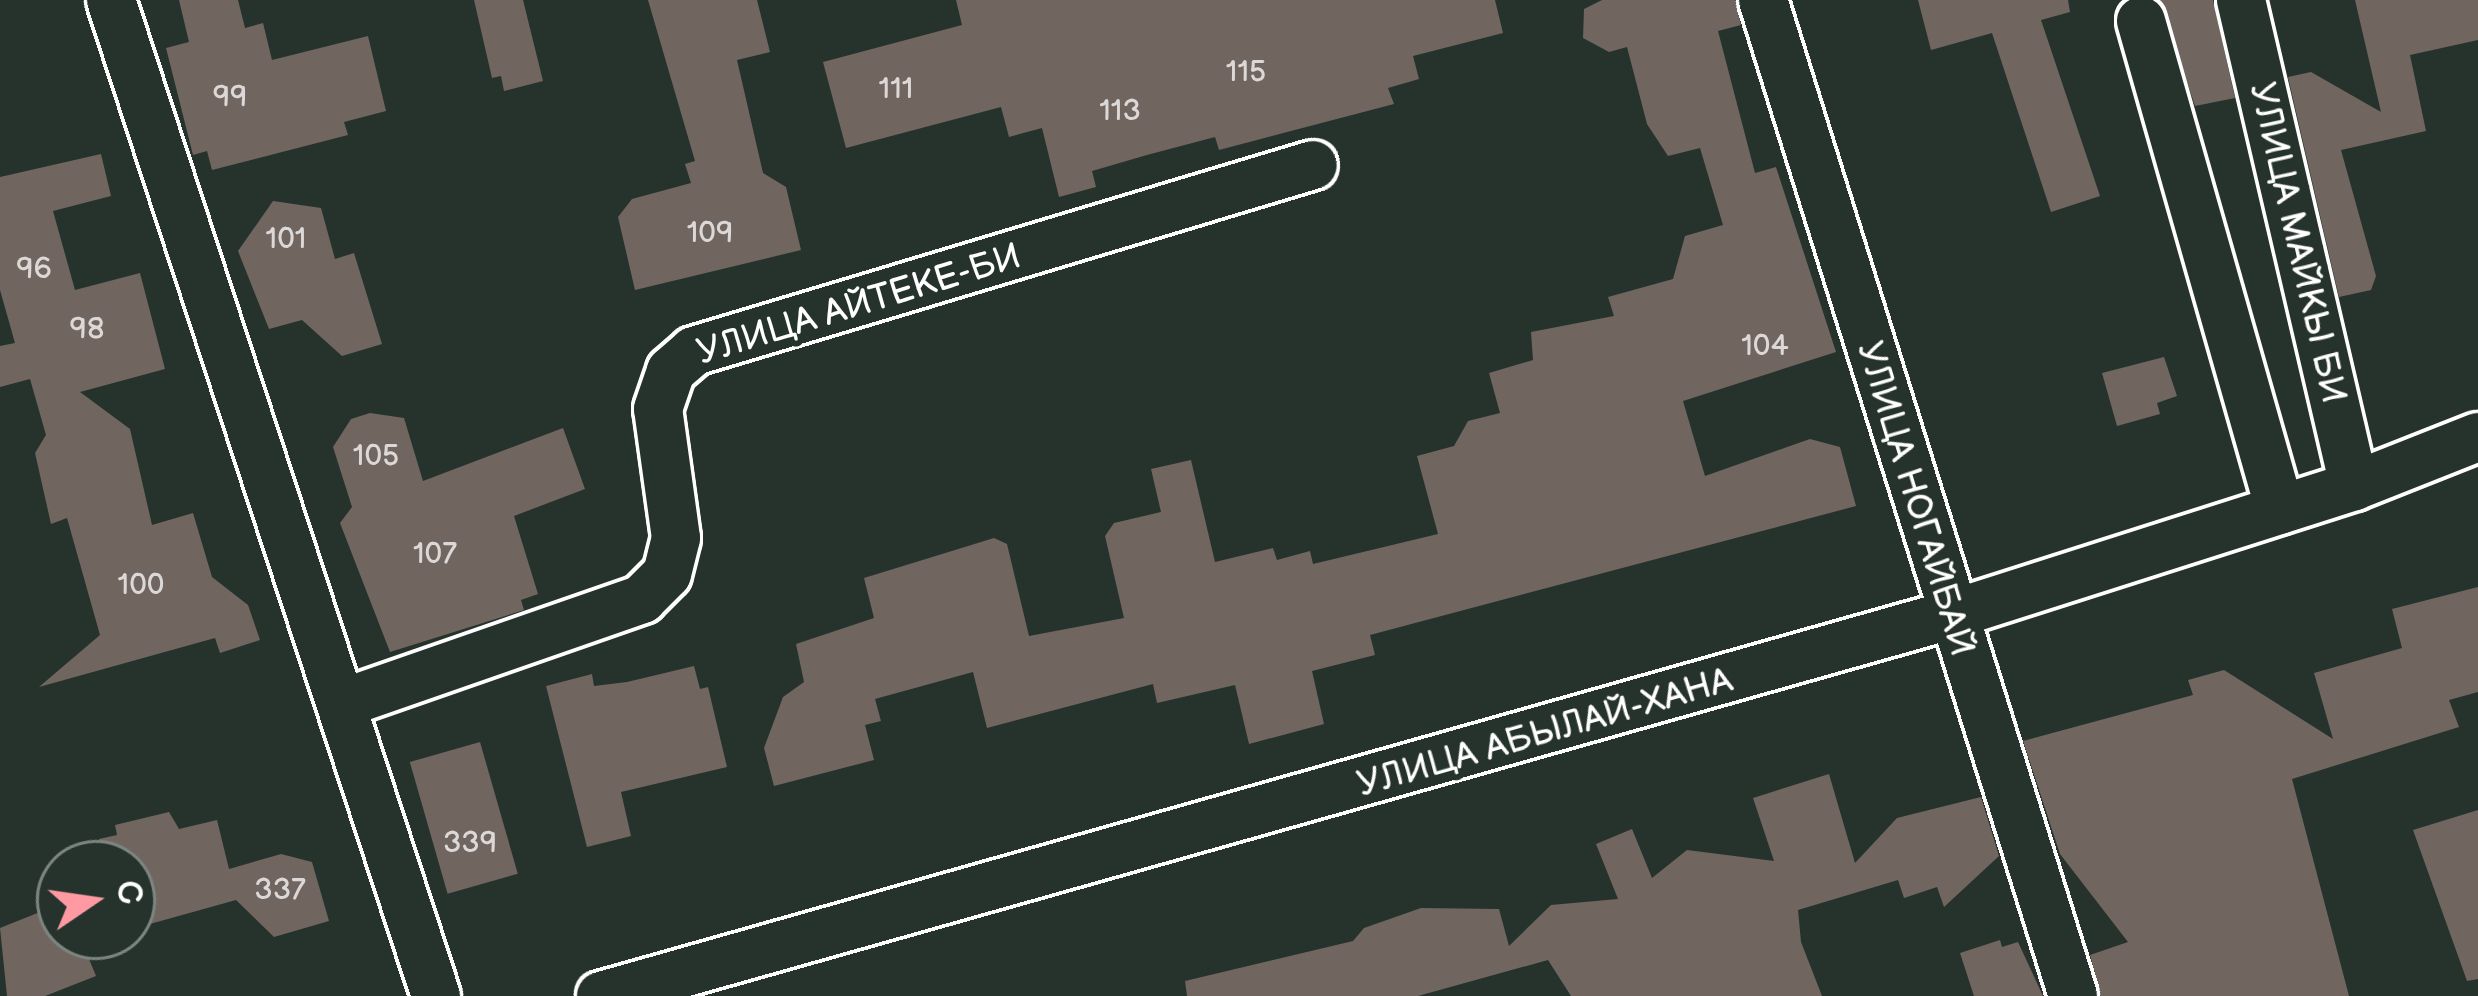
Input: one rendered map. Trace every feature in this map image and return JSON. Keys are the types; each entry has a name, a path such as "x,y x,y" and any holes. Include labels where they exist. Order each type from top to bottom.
{"street":[{"path":"111,0 436,996"},
{"name":"УЛИЦА НОГАЙБАЙ","path":"1763,0 1950,615 2073,996"},
{"name":"УЛИЦА МАЙКЫ БИ","path":"2241,0 2354,486"},
{"path":"2141,22 2280,510"},
{"name":"УЛИЦА АЙТЕКЕ-БИ","path":"340,704 642,599 667,574 676,538 658,409 671,371 694,351 1313,165"},
{"name":"УЛИЦА АБЫЛАЙ-ХАНА","path":"601,996 1950,615 2354,486 2478,437"}],"building":[{"path":"179,0 238,0 245,28 263,23 272,60 368,36 386,111 344,122 348,135 212,170 207,151 193,155 166,48 189,42"},
{"path":"474,0 523,0 543,81 504,91 501,76 492,78"},
{"path":"648,0 757,0 770,52 737,60 763,173 786,187 801,250 635,290 618,217 632,199 691,183 685,164 695,161"},
{"path":"956,0 1495,0 1503,33 1413,56 1419,79 1388,88 1394,104 1219,150 1215,137 1147,155 1092,171 1096,187 1059,197 1042,128 1009,137 1001,107 846,148 823,62 962,25"},
{"path":"1602,0 1735,0 1741,25 1718,31 1755,173 1776,167 1836,352 1683,401 1705,476 1810,439 1840,447 1856,506 1370,635 1375,655 1312,671 1324,724 1249,744 1235,685 1157,703 1153,684 987,728 973,672 875,699 881,721 865,725 874,760 774,786 764,748 783,697 804,682 796,644 874,618 864,578 994,538 1007,544 1029,636 1124,618 1105,536 1114,523 1161,512 1151,469 1191,460 1215,562 1273,548 1277,560 1310,551 1313,564 1438,534 1417,456 1454,446 1468,421 1500,413 1489,373 1533,360 1531,332 1614,316 1608,297 1673,279 1685,236 1723,225 1700,148 1668,156 1647,124 1627,47 1609,52 1583,38 1584,9"},
{"path":"1918,0 2068,0 2070,12 2041,20 2100,196 2051,212 1992,33 1931,50"},
{"path":"2160,0 2213,0 2235,98 2195,106"},
{"path":"2355,0 2478,0 2478,40 2410,55 2426,131 2341,150 2376,276 2371,290 2339,297 2288,77 2311,72 2381,112"},
{"path":"101,154 111,196 53,211 75,290 140,273 165,369 80,392 130,429 152,525 193,513 212,577 248,605 260,640 220,653 215,638 39,687 100,635 67,518 51,524 35,453 46,435 30,379 0,387 0,346 15,343 0,290 0,177"},
{"path":"273,201 321,208 335,259 354,253 382,344 342,356 302,320 269,329 238,251"},
{"path":"2164,357 2177,396 2157,403 2160,414 2117,426 2102,373"},
{"path":"370,413 404,418 423,481 563,428 585,489 514,516 538,594 521,600 524,610 390,652 340,523 352,507 333,447 351,419"},
{"path":"2478,587 2478,692 2449,700 2459,727 2292,779 2349,996 2101,996 2090,955 2128,942 2060,854 2023,741 2193,695 2188,680 2224,670 2333,739 2314,673 2402,648 2392,609"},
{"path":"694,666 700,689 708,687 727,767 621,792 631,836 587,847 546,686 592,674 594,686 627,682"},
{"path":"480,742 518,874 448,894 410,762"},
{"path":"1829,774 1855,863 1897,818 1981,797 1999,856 1944,907 1937,887 1904,898 1898,880 1798,910 1801,942 1822,996 1571,996 1548,960 1418,996 1187,996 1185,981 1353,941 1364,928 1421,908 1499,909 1509,946 1551,905 1618,899 1596,844 1632,829 1652,878 1687,850 1774,861 1753,798"},
{"path":"2478,810 2478,979 2467,981 2413,830"},
{"path":"169,812 179,829 217,820 229,869 281,854 312,862 329,921 274,937 236,900 156,922 156,840 99,840 117,835 115,825"},
{"path":"36,914 36,960 89,960 96,976 45,996 7,996 0,928"},
{"path":"2000,940 2002,947 2018,942 2043,996 1974,996 1960,953"}]}
